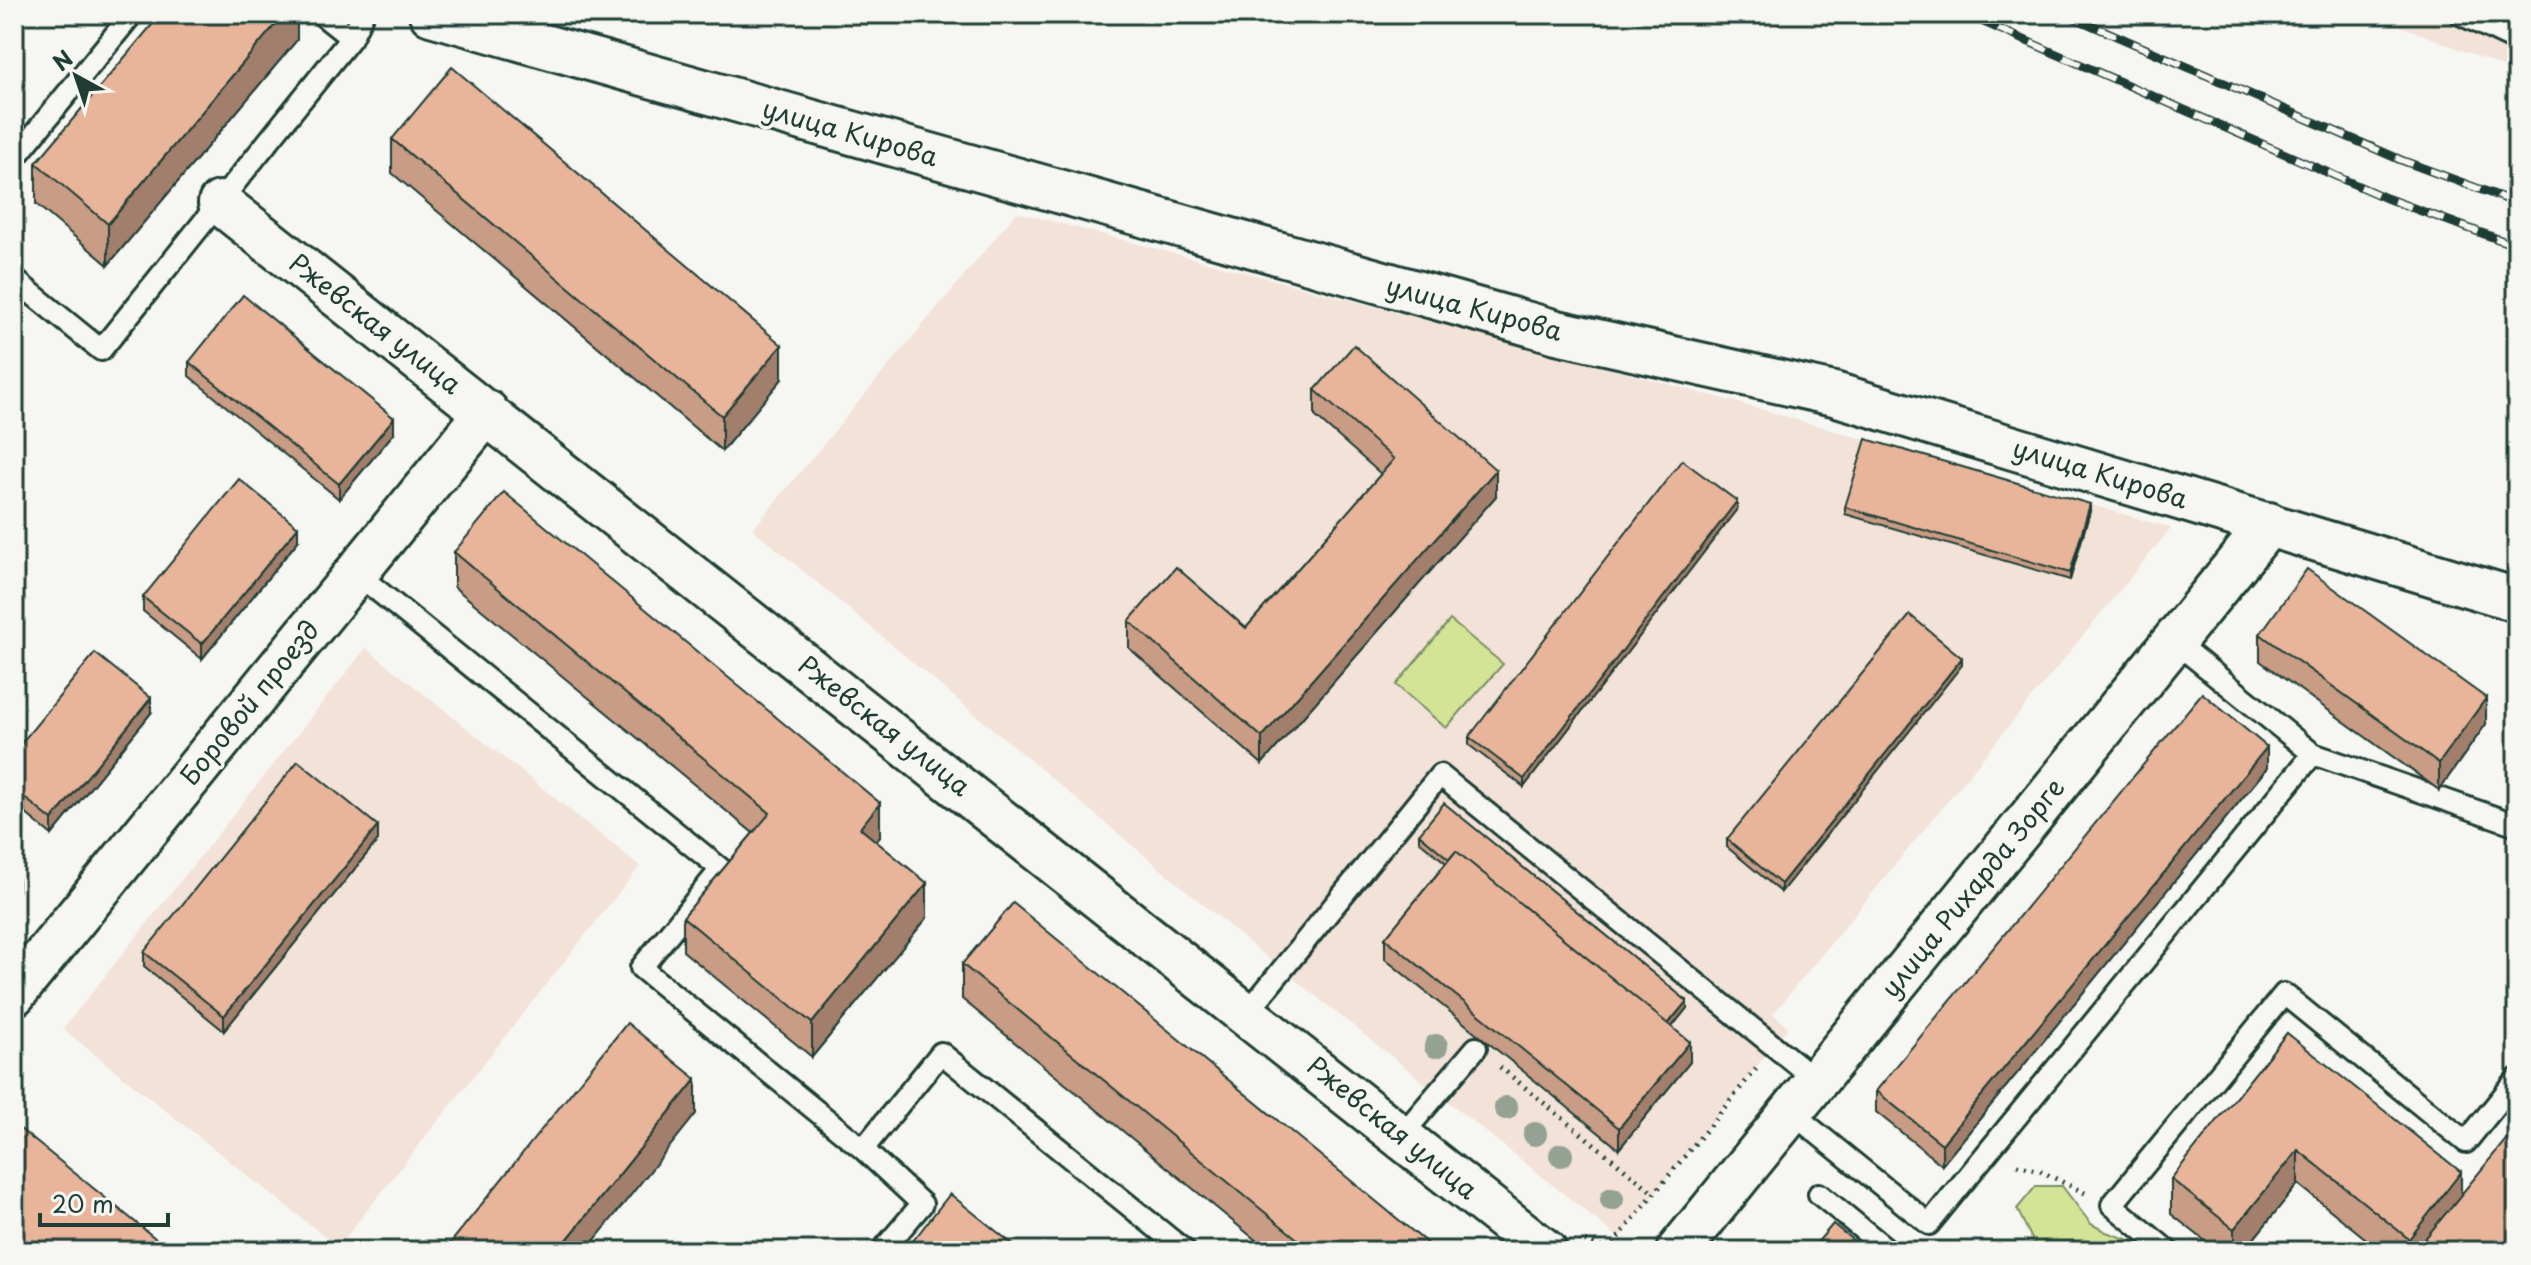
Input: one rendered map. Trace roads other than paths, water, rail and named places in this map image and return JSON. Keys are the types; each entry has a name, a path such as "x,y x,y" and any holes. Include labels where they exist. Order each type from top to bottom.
{"street":[{"name":"улица Кирова","path":"431,14 1542,328 1834,394 2517,600"},
{"name":"Ржевская улица","path":"220,203 1545,1251"},
{"name":"Боровой проезд","path":"14,994 487,412"},
{"name":"улица Рихарда Зорге","path":"1678,1251 2269,524"}],"lane":[{"path":"14,159 132,14"},
{"path":"321,14 351,38"},
{"path":"14,279 101,350 351,38 363,14"},
{"path":"2460,14 2517,41"},
{"path":"356,573 721,869 641,968 863,1149 922,1204 882,1251"},
{"path":"2174,641 2313,754 2517,825"},
{"path":"1247,1013 1440,775 1774,1046 1804,1096 1929,1224 2313,754"},
{"path":"2168,1251 2112,1205 2284,994 2466,1142 2517,1079"},
{"path":"1401,1136 1476,1048"},
{"path":"863,1149 941,1053 1185,1251"},
{"path":"1819,1194 1889,1251"}],"railway":[{"path":"1965,14 2386,198 2517,246"},
{"path":"2066,14 2401,160 2517,203"}]}
